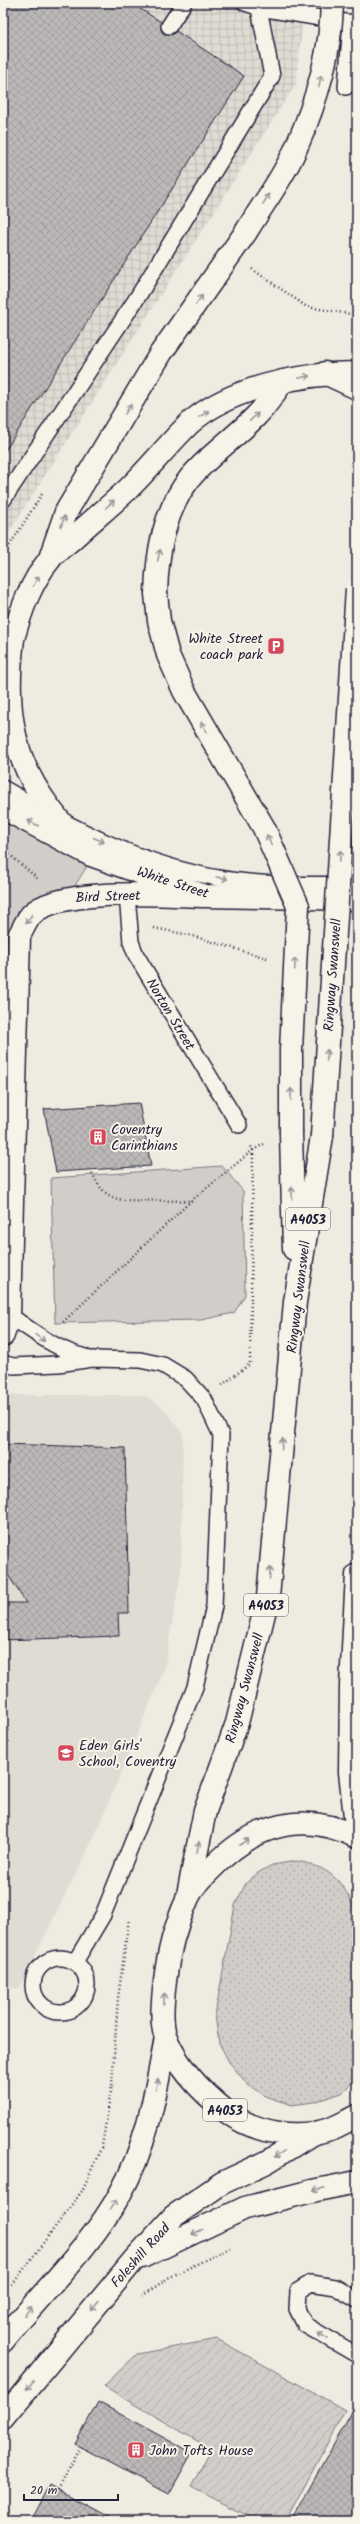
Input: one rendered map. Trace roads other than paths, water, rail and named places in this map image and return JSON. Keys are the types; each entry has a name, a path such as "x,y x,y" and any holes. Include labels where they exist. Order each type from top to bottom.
{"main road":[{"path":"3,624 22,604 50,558 66,512 161,353 246,232 296,149 318,89 332,24 332,3"},
{"path":"50,558 126,490 192,422 238,393 283,381 325,373 357,373"},
{"path":"325,373 357,388"},
{"path":"283,381 257,415 217,450 190,479 176,501 165,528 157,562 156,594 159,621 168,655 184,691 264,828 298,906 291,1050 291,1133 295,1302"},
{"name":"Ringway Swanswell","path":"187,1899 205,1811 237,1723 268,1597 295,1302 322,1136 357,589"},
{"path":"22,604 5,668 4,701 7,722 17,759 30,786 54,817 91,855"},
{"name":"White Street","path":"3,808 91,855 205,896 357,899"},
{"name":"Bird Street","path":"6,1325 19,936 32,914 62,899 79,896 205,896"},
{"name":"A4053","path":"357,1575 350,1772 357,1836"},
{"name":"A4053","path":"357,1836 337,1827 291,1823 263,1830 226,1854 201,1878 187,1899 166,1969 164,2021 166,2038 187,2074 208,2097 236,2118 267,2132 357,2131"},
{"path":"3,2341 91,2237 120,2195 136,2161 150,2118 166,2038"},
{"name":"Foleshill Road","path":"3,2418 133,2261 174,2216 222,2183 266,2162 322,2131 357,2116"},
{"path":"133,2261 245,2208 312,2191 357,2182"}],"lane":[{"path":"168,26 184,3"},
{"path":"244,3 354,23 346,87"},
{"path":"3,500 137,298 272,76 259,6"},
{"path":"3,788 98,840 160,863 192,872 256,883 357,885"},
{"name":"Norton Street","path":"127,895 128,926 136,955 239,1125"},
{"path":"6,1325 66,1352 92,1359"},
{"path":"3,1363 13,1366 58,1364 92,1359 140,1360 163,1365 186,1379 204,1399 221,1435 214,1606 194,1687 103,1915 75,1962"},
{"path":"357,2300 335,2288 311,2283 298,2291 297,2309 305,2325 357,2355"}],"place":[{"name":"White Street coach park","path":"276,646"},
{"name":"Coventry Carinthians","path":"98,1137"},
{"name":"Eden Girls' School, Coventry","path":"66,1753"},
{"name":"John Tofts House","path":"136,2450"}]}
